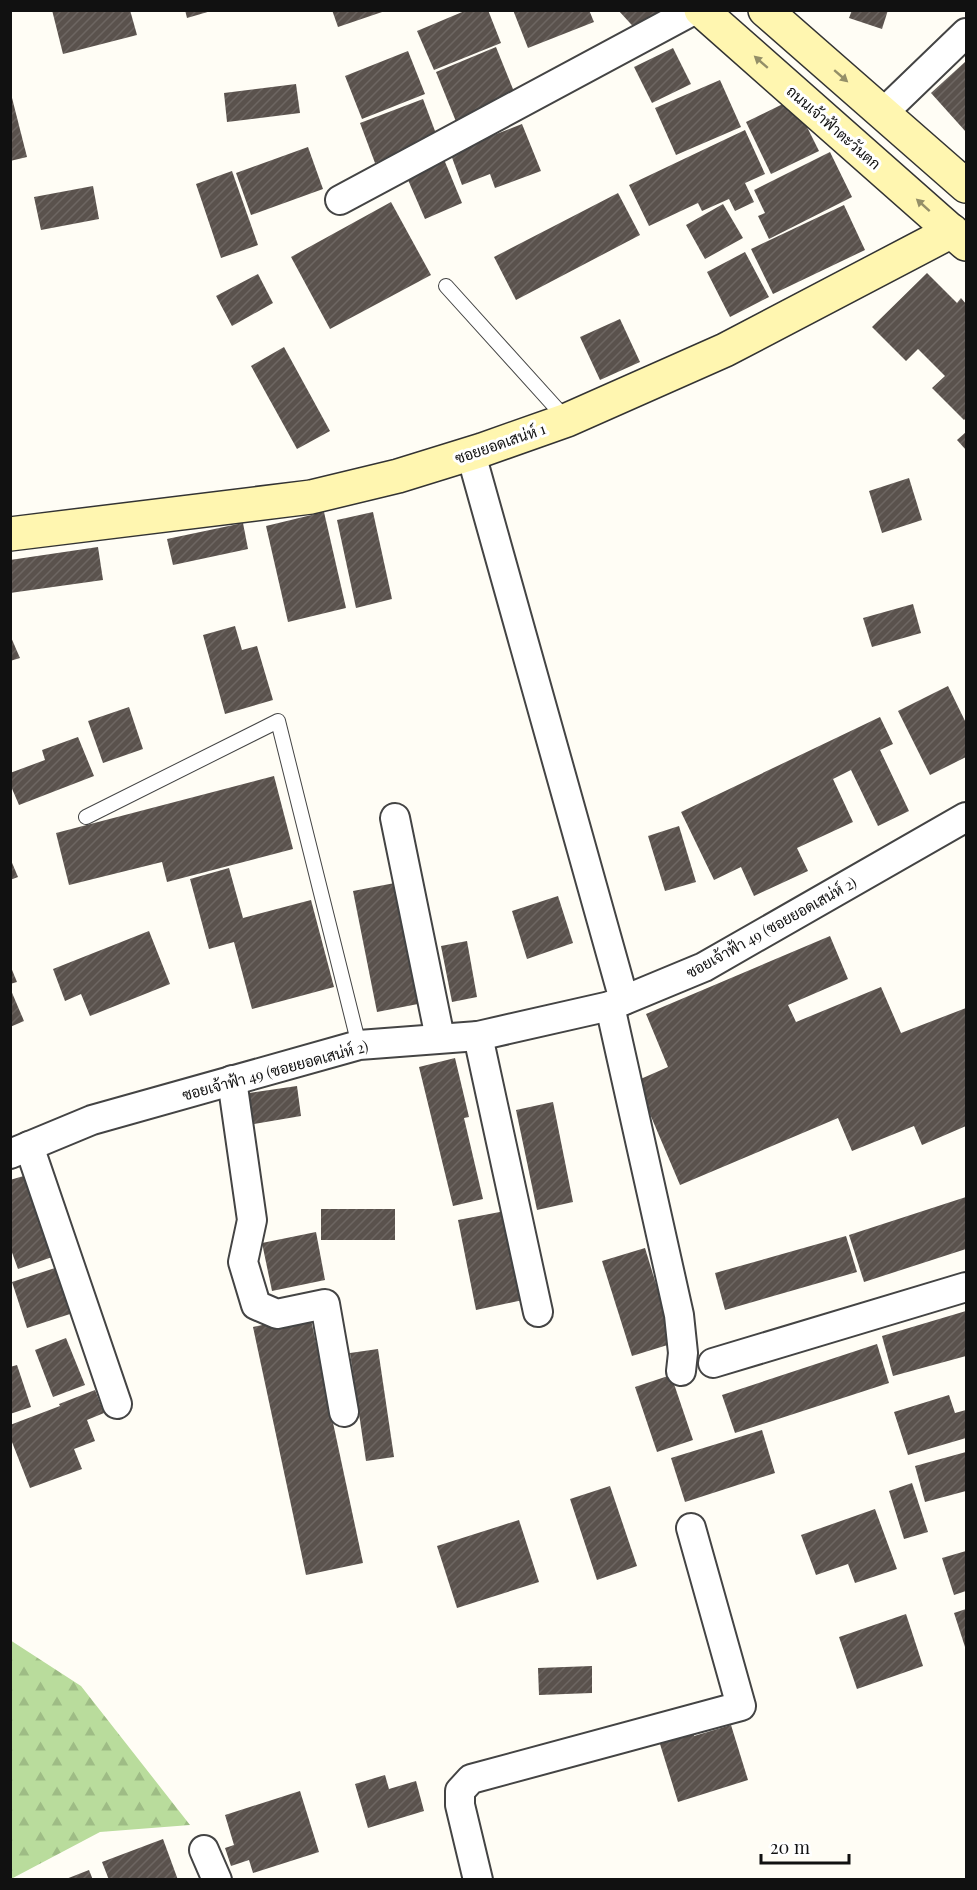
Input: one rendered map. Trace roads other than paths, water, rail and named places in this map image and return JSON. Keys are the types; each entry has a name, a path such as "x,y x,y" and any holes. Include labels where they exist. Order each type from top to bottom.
{"street":[{"path":"340,200 693,10"},
{"name":"ถนนเจ้าฟ้าตะวันตก","path":"701,10 959,237"},
{"path":"765,10 966,186"},
{"path":"883,113 966,33"},
{"name":"ซอยยอดเสน่ห์ 1","path":"10,534 311,497 398,476 471,454 567,420 725,350 959,237"},
{"path":"471,454 617,1003 679,1315 683,1353 681,1371"},
{"name":"ซอยเจ้าฟ้า 49 (ซอยยอดเสน่ห์ 2)","path":"20,1150 92,1120 359,1045 478,1036 617,1003 704,967 966,817"},
{"path":"395,818 440,1038"},
{"path":"478,1036 538,1312"},
{"path":"232,1080 252,1220 243,1262 256,1305 277,1314 325,1304 344,1412"},
{"path":"20,1150 117,1404"},
{"path":"713,1363 966,1287"},
{"path":"478,1880 460,1805 460,1791 471,1779 741,1706 691,1528"},
{"path":"204,1850 217,1880"}],"lane":[{"path":"446,286 567,420"},
{"path":"86,816 278,721 359,1045"}]}
